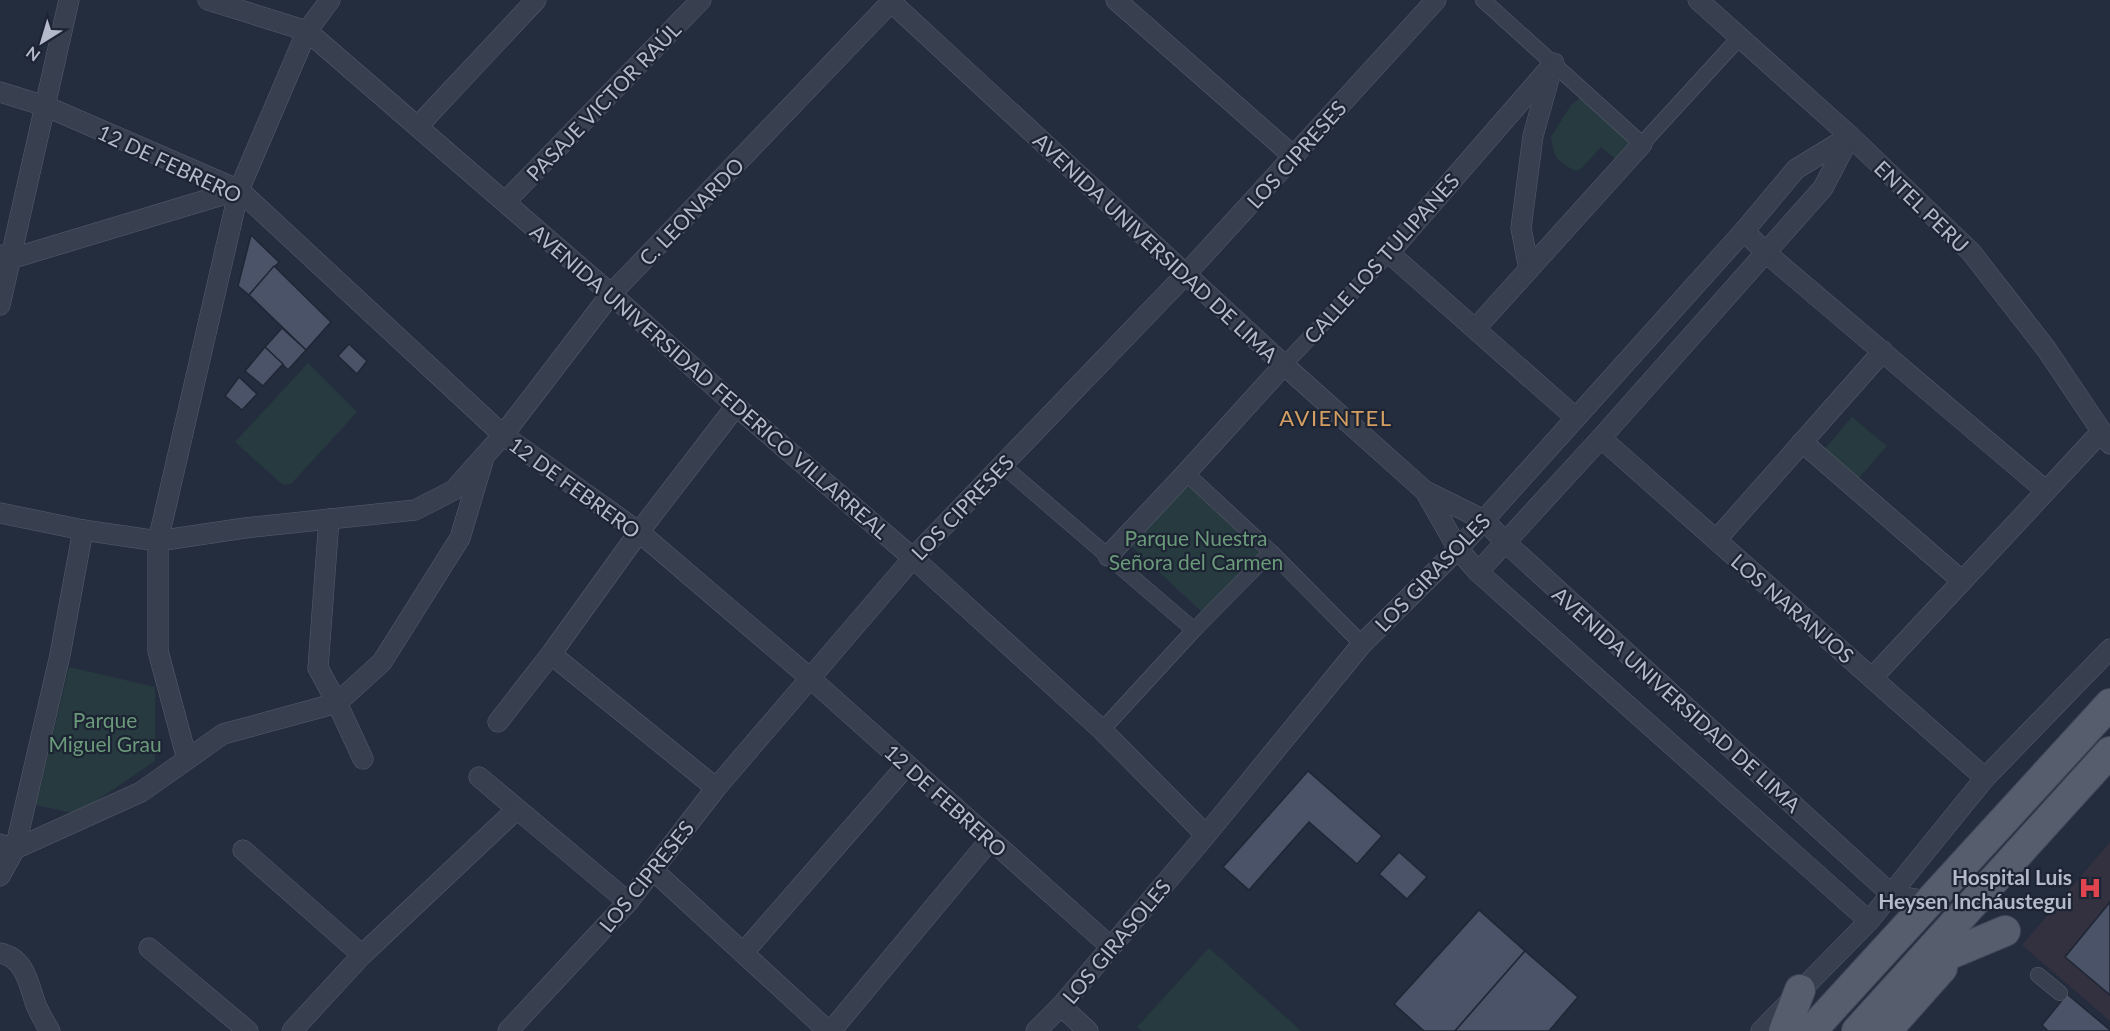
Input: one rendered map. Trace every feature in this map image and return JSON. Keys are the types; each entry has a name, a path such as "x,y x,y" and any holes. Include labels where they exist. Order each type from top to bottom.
{"main road":[{"path":"1811,1031 2110,704"},
{"path":"1868,1028 1914,969 2110,752"},
{"path":"1914,969 2005,931"},
{"path":"1868,1028 1955,953"},
{"path":"1784,1031 1800,990"}],"street":[{"path":"0,305 5,257 45,106 69,0"},
{"name":"AVENIDA UNIVERSIDAD FEDERICO VILLARREAL","path":"208,0 307,31 611,294 736,406 914,558 1102,730 1206,834"},
{"path":"187,759 158,651 158,541 239,190 307,31 314,0"},
{"path":"307,31 330,0"},
{"path":"418,126 536,0"},
{"name":"PASAJE VICTOR RAÚL","path":"504,202 700,0"},
{"path":"1116,0 1293,156"},
{"name":"LOS CIPRESES","path":"508,1031 628,902 716,788 914,558 1186,274 1436,0"},
{"path":"1483,0 1642,144"},
{"name":"ENTEL PERU","path":"1698,0 1850,136 1971,252 2047,350 2105,438"},
{"name":"AVENIDA UNIVERSIDAD DE LIMA","path":"891,1 1284,365 1425,491 1484,520 1505,542 1892,895"},
{"name":"C. LEONARDO","path":"0,513 82,530 158,541 245,528 415,510 454,490 504,435 611,294 891,1"},
{"path":"1475,329 1740,37"},
{"path":"1529,268 1521,228 1522,218 1533,136 1554,63"},
{"name":"CALLE LOS TULIPANES","path":"1108,556 1389,253 1554,63"},
{"name":"12 DE FEBRERO","path":"0,93 45,106 239,190 504,435 639,532 810,678 1111,947"},
{"path":"1478,572 1601,438 1823,188 1850,136"},
{"name":"LOS GIRASOLES","path":"1036,1031 1061,1006 1111,947 1362,644 1458,549 1744,231 1796,169 1850,136"},
{"path":"5,257 239,190"},
{"path":"1744,231 1765,252 2046,491"},
{"path":"1389,253 1576,418"},
{"path":"1716,540 1883,351"},
{"path":"498,722 736,406"},
{"name":"LOS NARANJOS","path":"1601,438 1985,778"},
{"path":"1872,678 2046,491 2105,438"},
{"path":"1802,442 1961,580"},
{"path":"7,846 141,792 223,734 337,703 382,662 460,538 485,456"},
{"path":"1002,465 1194,630"},
{"path":"1186,473 1271,552 1362,644"},
{"name":"AVENIDA UNIVERSIDAD DE LIMA","path":"1425,491 1458,549 1478,572 1869,921"},
{"path":"329,519 318,668 363,759"},
{"path":"0,876 60,655 82,530"},
{"path":"1102,730 1194,630 1271,552"},
{"path":"1761,1031 1869,921 1985,778 2110,649"},
{"path":"551,654 716,788"},
{"path":"743,953 907,765"},
{"path":"479,777 628,902"},
{"path":"292,1031 362,955 517,809"},
{"path":"653,870 829,1031 990,840"},
{"path":"243,850 362,955"},
{"path":"1892,895 1928,901"},
{"path":"149,948 248,1031"},
{"path":"3,950 24,970 37,1008 50,1031"},
{"path":"2038,975 2060,993"},
{"path":"1061,1006 1088,1031"}],"shaded area":[{"name":"Hospital Luis Heysen Incháustegui","path":"2110,842 2110,1021 2022,945"}],"green space":[{"path":"1584,95 1638,144 1620,163 1601,147 1582,168 1576,171 1564,165 1555,155 1551,137 1571,105"},
{"path":"308,363 357,412 291,484 283,485 235,442"},
{"path":"1852,417 1887,446 1858,479 1824,450"},
{"name":"Parque Nuestra Señora del Carmen","path":"1189,485 1261,553 1203,613 1131,546"},
{"name":"Parque Miguel Grau","path":"69,667 155,687 155,761 77,814 36,805"},
{"path":"1209,948 1301,1031 1142,1031 1137,1027"}],"building":[{"path":"251,235 279,262 249,295 238,286"},
{"path":"274,266 331,322 306,350 249,295"},
{"path":"282,328 306,350 288,370 265,347"},
{"path":"349,344 367,361 357,374 338,356"},
{"path":"265,347 283,364 263,386 245,371"},
{"path":"239,377 257,394 242,410 225,396"},
{"path":"1308,771 1382,836 1357,864 1309,822 1249,890 1223,867"},
{"path":"1399,852 1427,877 1407,899 1379,874"},
{"path":"2110,902 2110,995 2065,957"},
{"path":"1479,910 1525,951 1455,1031 1424,1031 1394,1004"},
{"path":"1525,951 1578,997 1549,1031 1455,1031"},
{"path":"2067,994 2110,1031 2048,1031 2042,1025"}],"place":[{"name":"Hospital Luis Heysen Incháustegui","path":"2090,888"}],"district":[{"name":"AVIENTEL","path":"1336,417"}]}
